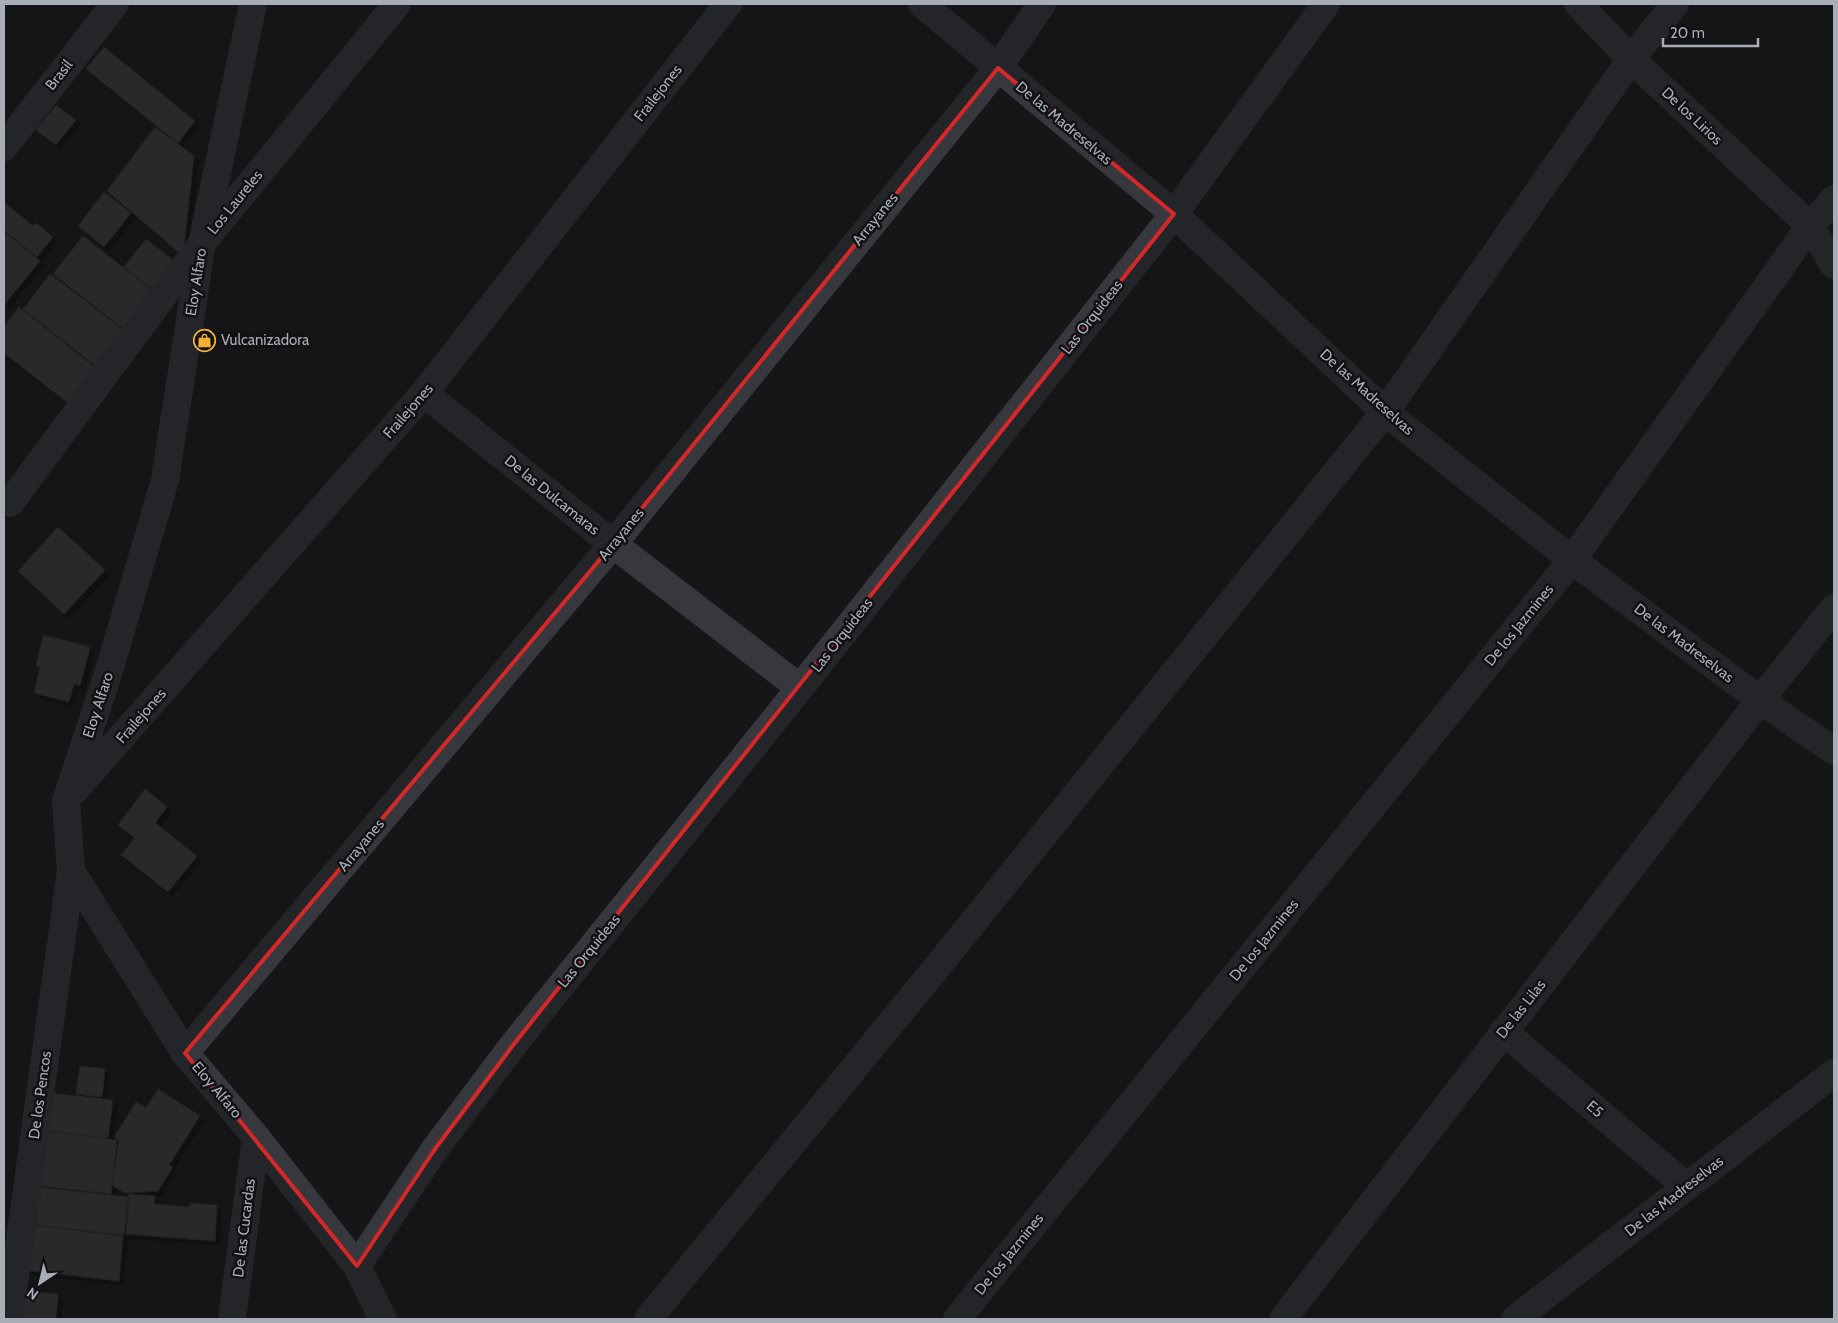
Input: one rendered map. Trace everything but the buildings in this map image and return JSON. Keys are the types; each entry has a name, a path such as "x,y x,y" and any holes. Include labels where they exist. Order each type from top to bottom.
{"street":[{"name":"Brasil","path":"4,147 115,4"},
{"name":"Eloy Alfaro","path":"253,4 202,243 165,480 108,674 66,800 71,871 185,1053 256,1137 357,1266 383,1319"},
{"name":"Los Laureles","path":"10,503 202,243 397,4"},
{"name":"Frailejones","path":"66,800 424,393 728,4"},
{"name":"De las Madreselvas","path":"922,4 1174,214 1385,412 1572,560 1760,700 1834,751"},
{"name":"Arrayanes","path":"185,1053 613,544 998,68 1042,4"},
{"name":"Las Orquideas","path":"357,1266 435,1149 514,1044 800,688 1174,214 1326,4"},
{"name":"De los Lirios","path":"1578,4 1631,59 1810,226 1834,265"},
{"path":"648,1319 1385,412 1631,59 1675,4"},
{"name":"De los Jazmines","path":"957,1319 1572,560 1810,226 1834,199"},
{"name":"De las Dulcamaras","path":"424,393 613,544 800,688"},
{"path":"1760,700 1834,608"},
{"name":"De las Lilas","path":"1283,1319 1503,1031 1760,700"},
{"name":"De los Pencos","path":"9,1319 71,871"},
{"name":"E5","path":"1503,1031 1686,1186"},
{"name":"De las Madreselvas","path":"1515,1319 1834,1073"},
{"name":"De las Cucardas","path":"232,1319 256,1137"}],"highlighted area":[{"path":"998,68 1174,214 514,1044 435,1149 357,1266 185,1053 613,544"}],"place":[{"name":"Vulcanizadora","path":"205,340"}]}
